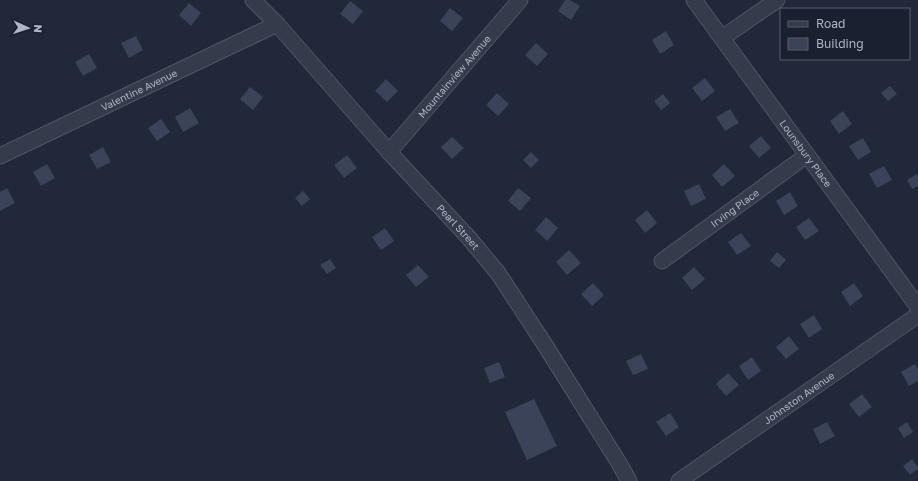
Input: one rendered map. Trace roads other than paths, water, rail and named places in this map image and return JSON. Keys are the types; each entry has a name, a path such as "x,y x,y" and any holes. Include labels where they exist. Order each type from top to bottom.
{"street":[{"name":"Pearl Street","path":"253,0 278,24 389,152 469,238 498,273 554,358 629,481"},
{"name":"Mountainview Avenue","path":"389,152 520,0"},
{"name":"Lounsbury Place","path":"694,0 918,307"},
{"path":"722,38 777,0"},
{"name":"Valentine Avenue","path":"0,156 278,24"},
{"name":"Irving Place","path":"662,261 807,156"},
{"name":"Johnston Avenue","path":"679,481 918,315"}]}
